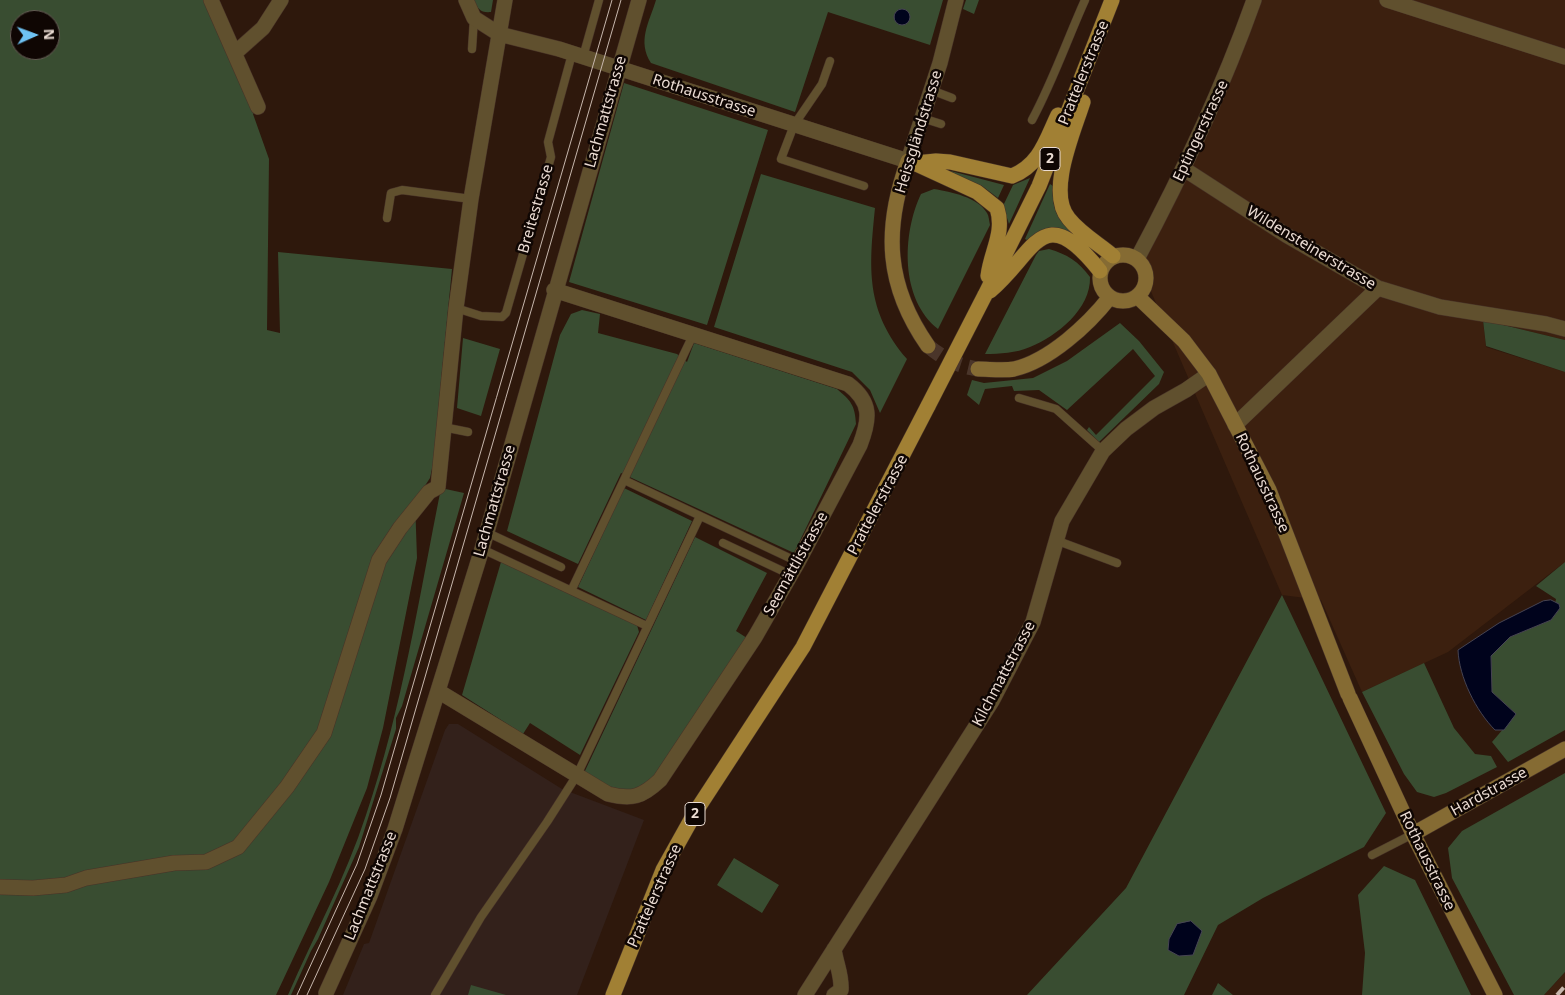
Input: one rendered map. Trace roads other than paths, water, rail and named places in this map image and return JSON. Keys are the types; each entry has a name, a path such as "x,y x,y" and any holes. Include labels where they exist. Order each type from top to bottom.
{"main road":[{"name":"Prattelerstrasse","path":"614,995 663,870 696,811 803,647 985,295 1038,186 1106,20 1112,0"},
{"path":"912,162 936,160 950,162 1006,177 1030,167 1039,155 1106,20"},
{"path":"1106,20 1062,172 1060,192 1061,206 1068,219 1113,256"},
{"path":"912,162 930,172 977,192 997,208 1001,230 989,263 985,295"},
{"path":"985,295 1006,277 1028,247 1041,238 1054,235 1066,238 1084,251 1100,272"}],"street":[{"path":"211,0 258,107"},
{"path":"235,53 263,28 281,0"},
{"path":"466,0 474,18"},
{"path":"0,886 32,888 66,885 86,878 174,863 206,862 238,847 287,787 324,733 379,560 400,528 429,492 438,487 456,308 471,198 505,0"},
{"name":"Lachmattstrasse","path":"327,994 376,879 395,828 482,549 554,290 639,0"},
{"name":"Heissgländstrasse","path":"928,346 907,313 899,290 893,263 893,228 900,182 912,162 922,118 956,0"},
{"name":"Eptingerstrasse","path":"1137,259 1184,170 1230,67 1254,0"},
{"path":"1387,0 1565,57"},
{"name":"Rothausstrasse","path":"474,18 499,34 577,55 912,162"},
{"name":"Wildensteinerstrasse","path":"1184,170 1286,235 1378,288 1440,307 1565,329"},
{"path":"1126,254 1137,259 1146,270 1147,278 1146,285 1138,297 1124,302 1110,297 1101,286 1100,272 1103,265 1113,256 1126,254"},
{"path":"1235,425 1378,288"},
{"name":"Seemättlistrasse","path":"438,691 608,794 624,798 638,796 660,780 755,637 795,569 860,445 866,429 865,403 858,392 848,384 554,290"},
{"path":"978,369 1014,369 1046,354 1093,319 1110,297"},
{"name":"Rothausstrasse","path":"1138,297 1184,341 1209,374 1269,490 1349,696 1413,834 1495,995"},
{"name":"Kilchmattstrasse","path":"804,995 992,702 1033,622 1058,541 1062,521 1103,451 1126,429 1154,408 1186,390 1209,374"},
{"name":"Hardstrasse","path":"1413,834 1565,749"},
{"path":"834,948 836,963 842,976 841,990 834,995"}],"lane":[{"path":"577,55 599,0"},
{"path":"1032,120 1049,88 1062,51 1085,0"},
{"path":"472,49 474,18"},
{"name":"Breitestrasse","path":"456,308 481,316 502,318 506,313 550,157 548,142 577,55"},
{"path":"830,61 822,84 794,125 781,159 864,186"},
{"path":"931,90 952,98"},
{"path":"922,118 941,124"},
{"path":"387,218 391,193 402,190 471,198"},
{"path":"572,589 693,335"},
{"path":"1019,398 1056,409 1103,451"},
{"path":"444,427 468,432"},
{"path":"624,480 700,516 795,569"},
{"path":"435,995 481,917 548,822 577,775 700,516"},
{"path":"486,532 561,568"},
{"path":"1058,541 1117,563"},
{"path":"723,543 795,569"},
{"path":"482,549 572,589 647,626"},
{"path":"1372,855 1413,834"}],"water":[{"path":"902,9 908,11 910,17 908,23 902,25 896,23 894,17 896,11"},
{"path":"1551,600 1559,604 1560,608 1551,620 1510,637 1491,656 1492,692 1516,714 1504,730 1495,730 1481,713 1470,693 1465,682 1458,650 1499,623 1543,601"},
{"path":"1191,921 1202,931 1193,955 1179,956 1168,950 1169,939 1177,924"}],"tunnel":[{"path":"928,346 952,361 978,369"}],"tram line":[{"path":"297,995 357,864 381,795 612,0"},
{"path":"307,995 365,869 390,798 621,0"}],"railway":[{"path":"1557,995 1565,986"}]}
